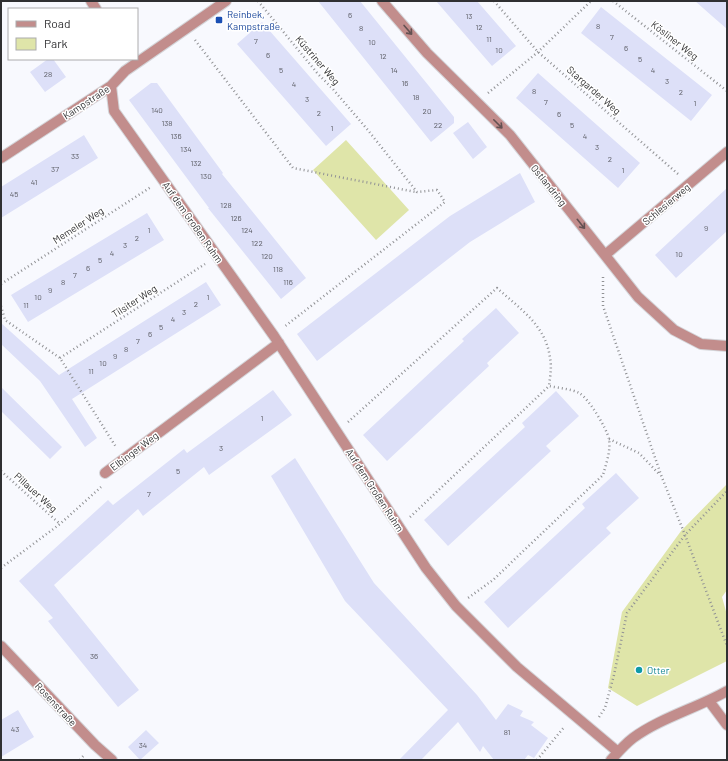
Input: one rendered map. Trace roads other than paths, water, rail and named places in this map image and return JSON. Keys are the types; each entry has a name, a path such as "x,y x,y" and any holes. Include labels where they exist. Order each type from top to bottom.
{"street":[{"name":"Kampstraße","path":"138,58 226,1"},
{"name":"Ostlandring","path":"382,1 427,53 510,135 638,297 674,330 701,344 727,346"},
{"name":"Kampstraße","path":"1,158 111,86 132,62"},
{"name":"Auf dem Großen Ruhm","path":"111,86 114,111 276,340 426,568 456,606 517,667 618,752"},
{"name":"Schlesierweg","path":"605,255 727,152"},
{"name":"Elbinger Weg","path":"105,473 276,340"},
{"name":"Rosenstraße","path":"1,646 95,745 112,760"},
{"path":"611,760 633,738 650,727 709,701 727,691"},
{"path":"709,701 727,725"}],"place":[{"name":"Reinbek, Kampstraße","path":"219,20"},
{"name":"Otter","path":"639,670"}]}
